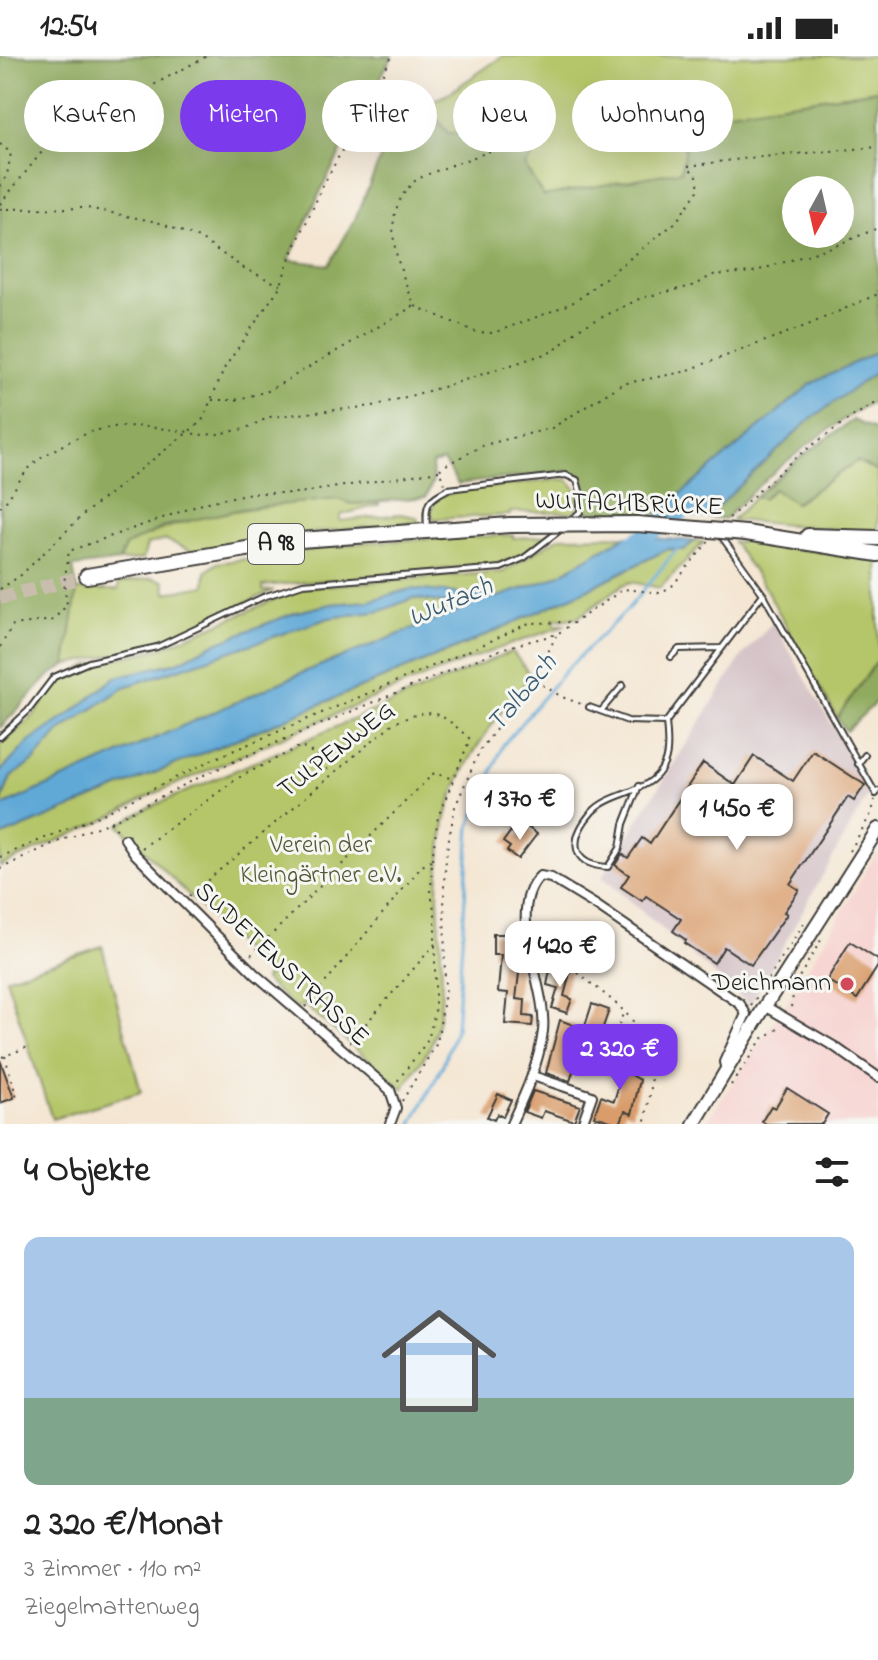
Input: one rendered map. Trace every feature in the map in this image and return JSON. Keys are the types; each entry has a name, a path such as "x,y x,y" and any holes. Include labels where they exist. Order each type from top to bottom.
{"highway":[{"name":"WUTACHBRÜCKE","path":"427,529 637,524 768,537"},
{"name":"A 98","path":"87,576 300,540 427,529"},
{"path":"768,537 823,535 878,538"},
{"name":"A 98","path":"768,537 878,554"}],"main road":[{"path":"694,1124 878,829"}],"street":[{"name":"SUDETENSTRASSE","path":"125,839 135,854 244,963 390,1090"},
{"path":"511,1124 533,1076 543,1017 526,908 528,893 540,876 551,878 597,906 740,1004 746,1014 724,1062 726,1072"},
{"path":"765,1006 835,1047 878,1077"},
{"path":"533,1076 592,1096 583,1120"},
{"path":"390,1090 396,1108 390,1124"}],"lane":[{"path":"0,737 28,711 54,677 89,662 157,647 263,597 303,584 501,568 524,558 554,537 580,512 577,480 566,475 448,489 433,497 425,507 427,529"},
{"path":"718,530 763,594 877,793"},
{"path":"639,786 624,824 620,848 608,867 590,864 581,858 576,848 577,834 594,811 639,786 652,781 668,756 666,722 763,594"},
{"path":"671,657 679,649 721,648"},
{"path":"601,711 623,685"},
{"path":"589,707 628,721 666,722"},
{"path":"858,764 865,755"}],"path":[{"path":"0,204 58,132 98,115 207,56"},
{"path":"0,589 20,576 96,503 202,421 225,367 281,285 288,262 323,186 392,56"},
{"path":"0,144 11,153 7,175 0,187"},
{"path":"487,152 416,179 393,212 396,259 415,306 476,332 493,333 576,301 676,222 699,189 697,176 687,166 878,147"},
{"path":"0,209 87,208 157,222 199,238 245,269 281,285"},
{"path":"0,507 26,471 44,455 85,433 113,425 197,435 218,434 244,429 270,417 373,406 554,351 578,329 641,298 696,285 712,275 753,272 832,247 878,228"},
{"path":"0,647 13,625 53,620 67,605 64,583 69,551 208,502 251,493 299,493 439,471 484,445 552,428 622,384 683,372 808,325 878,294"},
{"path":"212,400 235,400 268,391 415,306"},
{"path":"735,512 795,458 878,402"},
{"path":"439,471 448,489"},
{"path":"0,869 52,844 110,822 204,775 459,666 504,648 557,634 624,589 660,593 672,586 698,555"},
{"path":"0,857 105,813 211,760 529,623 576,622"},
{"path":"396,1108 409,1092 437,1043 445,993 444,883 455,807 480,750 534,680 557,634"},
{"path":"534,680 562,697 589,707"},
{"name":"TULPENWEG","path":"183,902 392,724 418,713 444,716 470,739 438,817 432,860 435,1012 428,1040 390,1090"},
{"path":"135,854 238,778 301,746 318,756 331,775"},
{"path":"244,963 434,773 454,779"},
{"path":"844,860 872,812 877,793"},
{"path":"110,822 125,839"},
{"path":"299,1013 422,866 432,860"},
{"path":"746,1014 799,927 808,918"},
{"path":"791,1007 795,984 826,933"},
{"path":"343,1051 436,943"},
{"path":"531,949 542,948 549,952 625,1010 643,1033 651,1057 653,1079 644,1124"},
{"path":"619,1025 625,1010"},
{"path":"730,1088 762,1039 778,1029"},
{"path":"18,1102 4,1056 28,1047"},
{"path":"583,1120 609,1124"}],"shaded area":[{"path":"773,622 870,791 750,1005 602,877 742,656"},
{"path":"878,851 878,1124 705,1124 797,987"}],"green space":[{"path":"0,56 392,56 379,80 322,80 322,152 341,152 289,260 329,265 355,219 382,154 437,152 437,120 448,133 453,133 453,152 535,152 525,166 543,196 681,171 684,152 733,152 733,112 878,90 878,351 811,384 657,514 584,512 585,489 581,478 567,471 458,484 443,461 432,464 433,481 426,497 352,504 338,499 247,508 166,526 125,546 119,561 73,567 77,590 66,665 49,676 0,728"},
{"path":"503,56 878,56 878,90 733,112 733,80 572,80 572,152 684,152 681,171 543,196 525,166 535,152 556,152 556,80 468,80"},
{"path":"453,90 453,133 448,133 437,120 437,99"},
{"path":"878,370 878,398 797,453 725,519 707,517 807,422"},
{"path":"853,420 878,432 878,472 857,461 795,503 773,489 763,499 755,497 798,459"},
{"path":"857,461 878,472 878,533 732,520 755,497 763,499 773,489 796,503"},
{"path":"566,479 577,493 576,512 510,512 510,515 434,519 430,511 439,496 469,489"},
{"path":"338,499 352,504 379,503 340,515 340,521 400,514 417,517 418,522 299,534 194,552 166,540 147,544 143,559 119,561 125,546 176,525 229,512"},
{"path":"513,535 513,538 548,536 522,554 499,564 263,586 263,591 274,590 155,645 66,665 77,590 118,590 119,583 153,578 164,581 166,593 205,586 206,572 217,563 368,542"},
{"path":"626,536 551,579 498,597 410,589 369,601 331,604 297,612 211,645 178,662 116,677 0,772 0,746 33,716 59,682 88,665 159,649 304,587 503,572 560,537"},
{"path":"743,540 878,561 878,659 837,718 767,591 733,542"},
{"path":"694,541 704,542 660,588 631,582 623,585 577,618 554,620 555,625 564,625 561,627 353,707 149,796 107,819 0,866 0,837 466,644 668,549 685,550"},
{"path":"413,598 470,607 304,672 0,807 11,777 34,761 60,731 125,687 329,618 381,611"},
{"name":"Verein der Kleingärtner e.V.","path":"512,651 531,676 479,745 457,784 450,804 438,896 442,970 440,1009 429,1048 403,1089 303,1004 297,1009 264,980 268,975 119,825 148,808"},
{"path":"878,659 878,700 846,731 837,718"},
{"path":"102,946 141,1092 52,1119 6,978"}],"water":[{"path":"878,351 878,370 807,422 707,517 657,514 811,384"},
{"path":"626,536 694,541 685,550 668,549 466,644 0,837 0,807 304,672 468,607 413,598 381,611 329,618 125,687 60,731 34,761 11,777 0,803 0,772 29,742 116,677 178,662 211,645 297,612 331,604 369,601 410,589 498,597 551,579"}],"building":[{"path":"813,751 865,785 854,801 848,797 790,884 799,890 784,912 787,914 751,965 724,947 714,963 684,943 686,940 673,931 681,919 646,896 642,901 621,887 629,875 615,865 622,854 628,858 642,838 650,844 703,763 735,785 754,756 793,781"},
{"path":"526,826 537,834 518,859 507,851 510,847 503,842 511,831 518,836"},
{"path":"493,934 512,934 512,963 520,964 516,999 525,1000 524,1016 533,1017 532,1026 505,1024 508,993 498,992 501,955 493,955"},
{"path":"850,942 878,960 878,966 857,999 827,980"},
{"path":"565,967 571,969 564,996 572,999 567,1013 552,1008 558,988 547,985 550,970 563,973"},
{"path":"592,1004 609,1010 602,1030 609,1032 602,1048 572,1037 566,1053 578,1057 570,1081 546,1073 560,1020 584,1029"},
{"path":"615,1054 635,1061 630,1074 640,1080 632,1114 625,1111 620,1124 594,1116 601,1096 614,1101 621,1078 608,1073"},
{"path":"0,1060 14,1098 0,1103"},
{"path":"787,1088 828,1114 822,1124 766,1124 762,1121 771,1106 775,1108"},
{"path":"533,1091 580,1106 574,1121 544,1111 541,1118 524,1112"},
{"path":"498,1094 511,1100 503,1117 497,1114 494,1120 487,1117"}],"waterway":[{"name":"Wutach","path":"623,550 695,502"},
{"name":"Talbach","path":"412,1124 442,1067 456,1029 470,826 503,745 565,671 627,610 678,548"}],"tunnel":[{"path":"0,598 87,576"}],"place":[{"name":"Deichmann","path":"847,984"}]}
